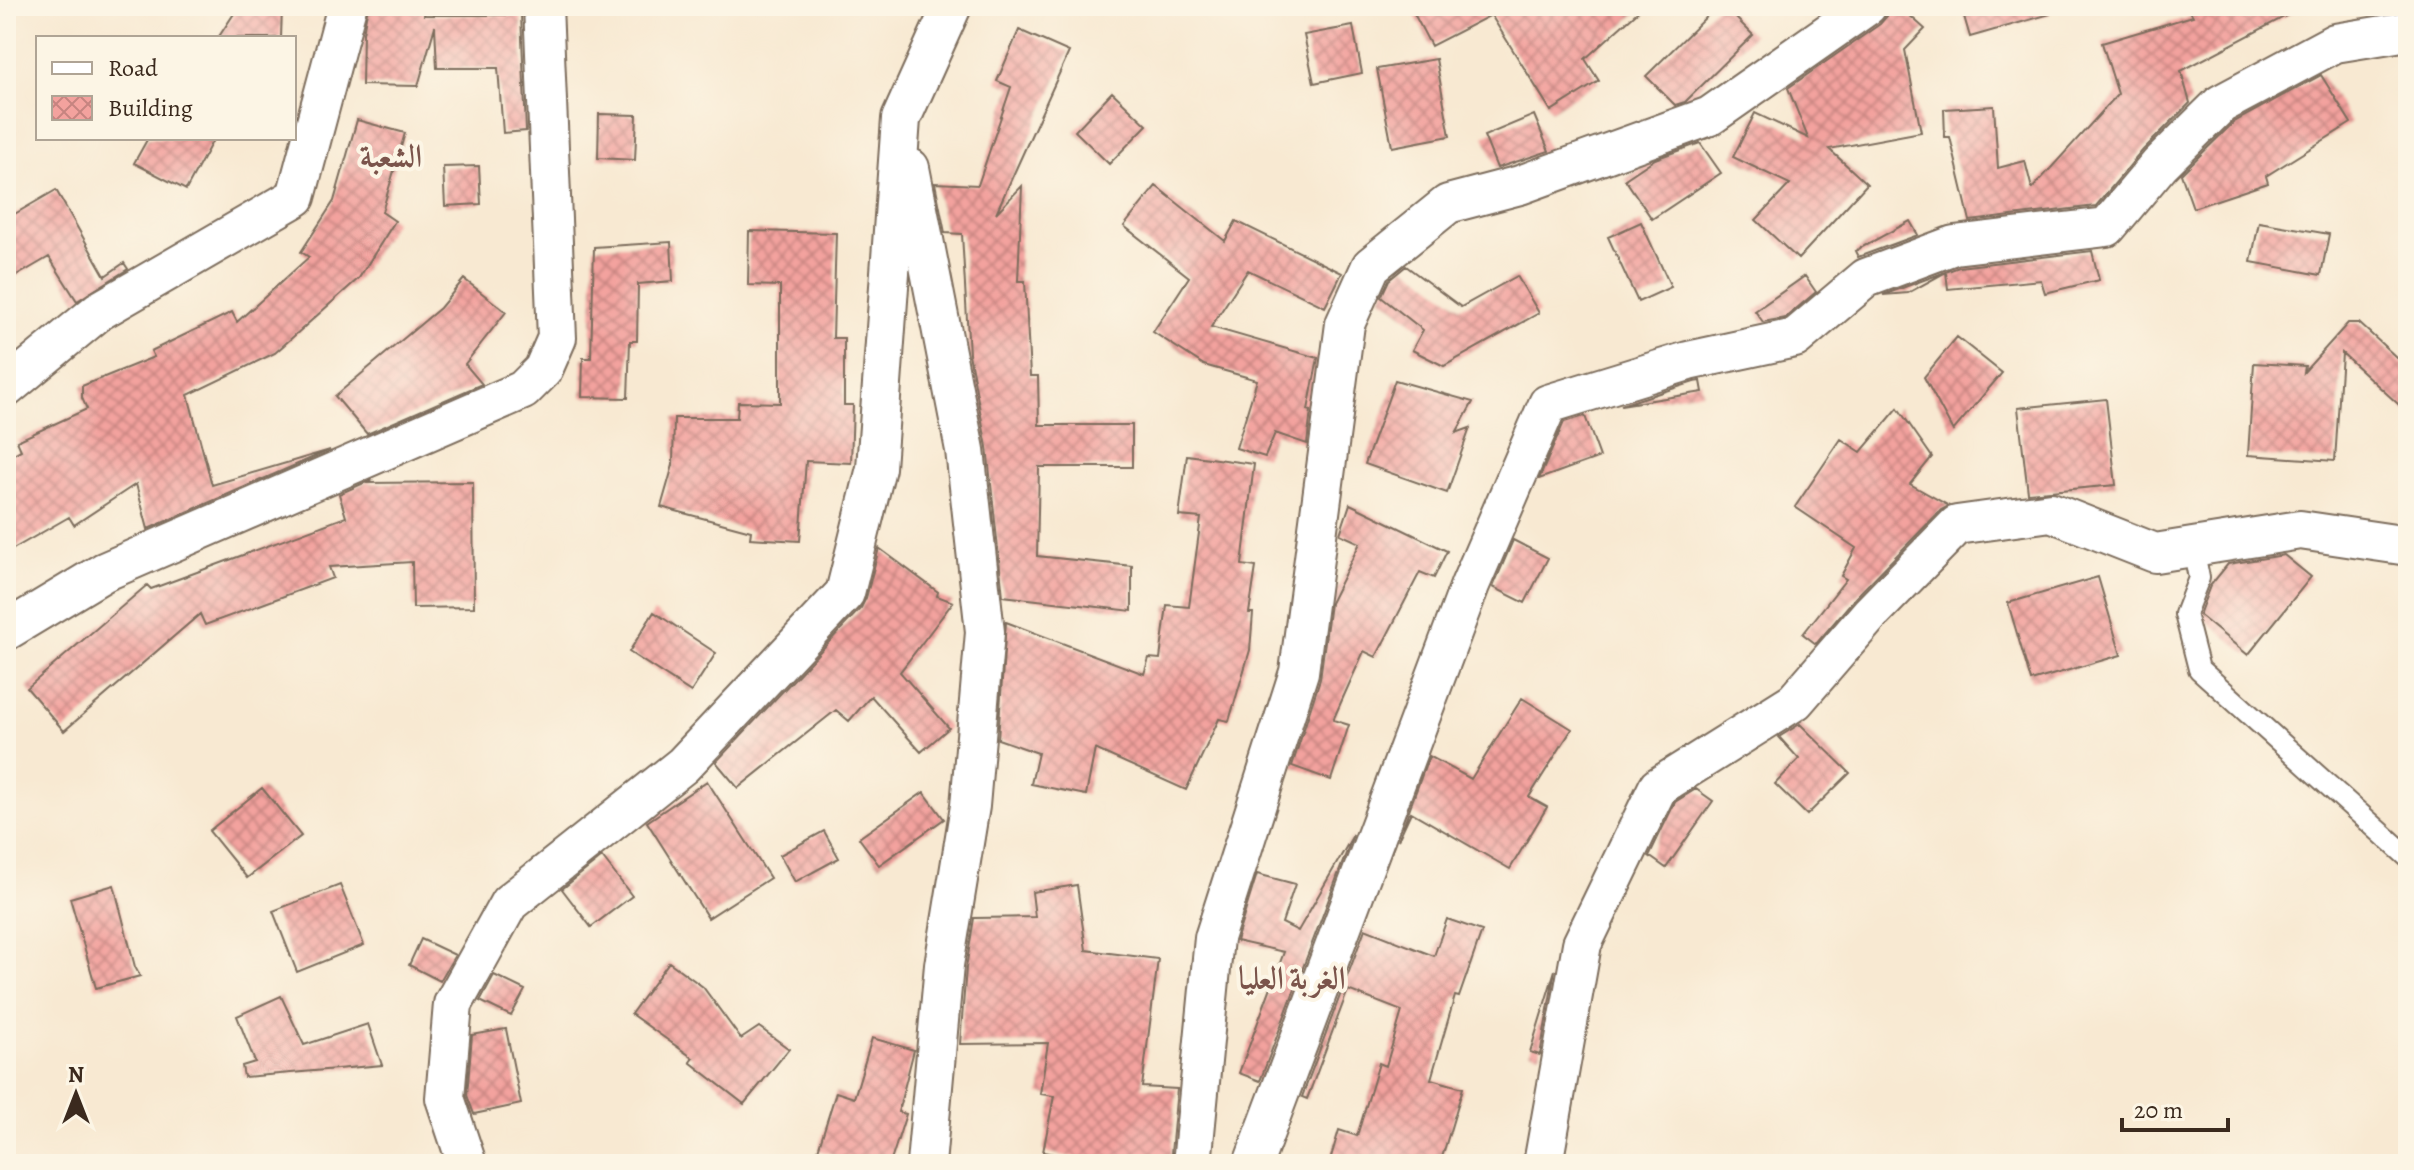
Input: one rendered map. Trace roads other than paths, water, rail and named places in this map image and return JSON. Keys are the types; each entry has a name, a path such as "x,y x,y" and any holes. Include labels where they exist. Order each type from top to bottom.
{"street":[{"path":"6,388 99,311 296,197 347,6"},
{"path":"6,631 104,572 523,390 543,370 557,338 543,6"},
{"path":"467,1164 445,1098 453,1004 509,903 683,765 845,593 876,468 901,119 952,6"},
{"path":"1192,1164 1214,938 1299,672 1345,324 1371,266 1448,204 1520,185 1710,116 1867,6"},
{"path":"1253,1164 1470,585 1548,404 1688,361 1795,338 1866,278 1954,245 2107,227 2160,164 2221,104 2335,43 2408,31"},
{"path":"901,119 965,450 985,632 970,806 944,965 926,1164"},
{"path":"1543,1164 1582,944 1658,787 1795,701 1871,613 1957,525 2051,512 2155,553 2300,530 2408,546"}],"lane":[{"path":"2193,547 2199,578 2185,614 2199,669 2408,857"}],"district":[{"name":"الشعبة","path":"391,156"},
{"name":"الغربة العليا","path":"1292,978"}]}
